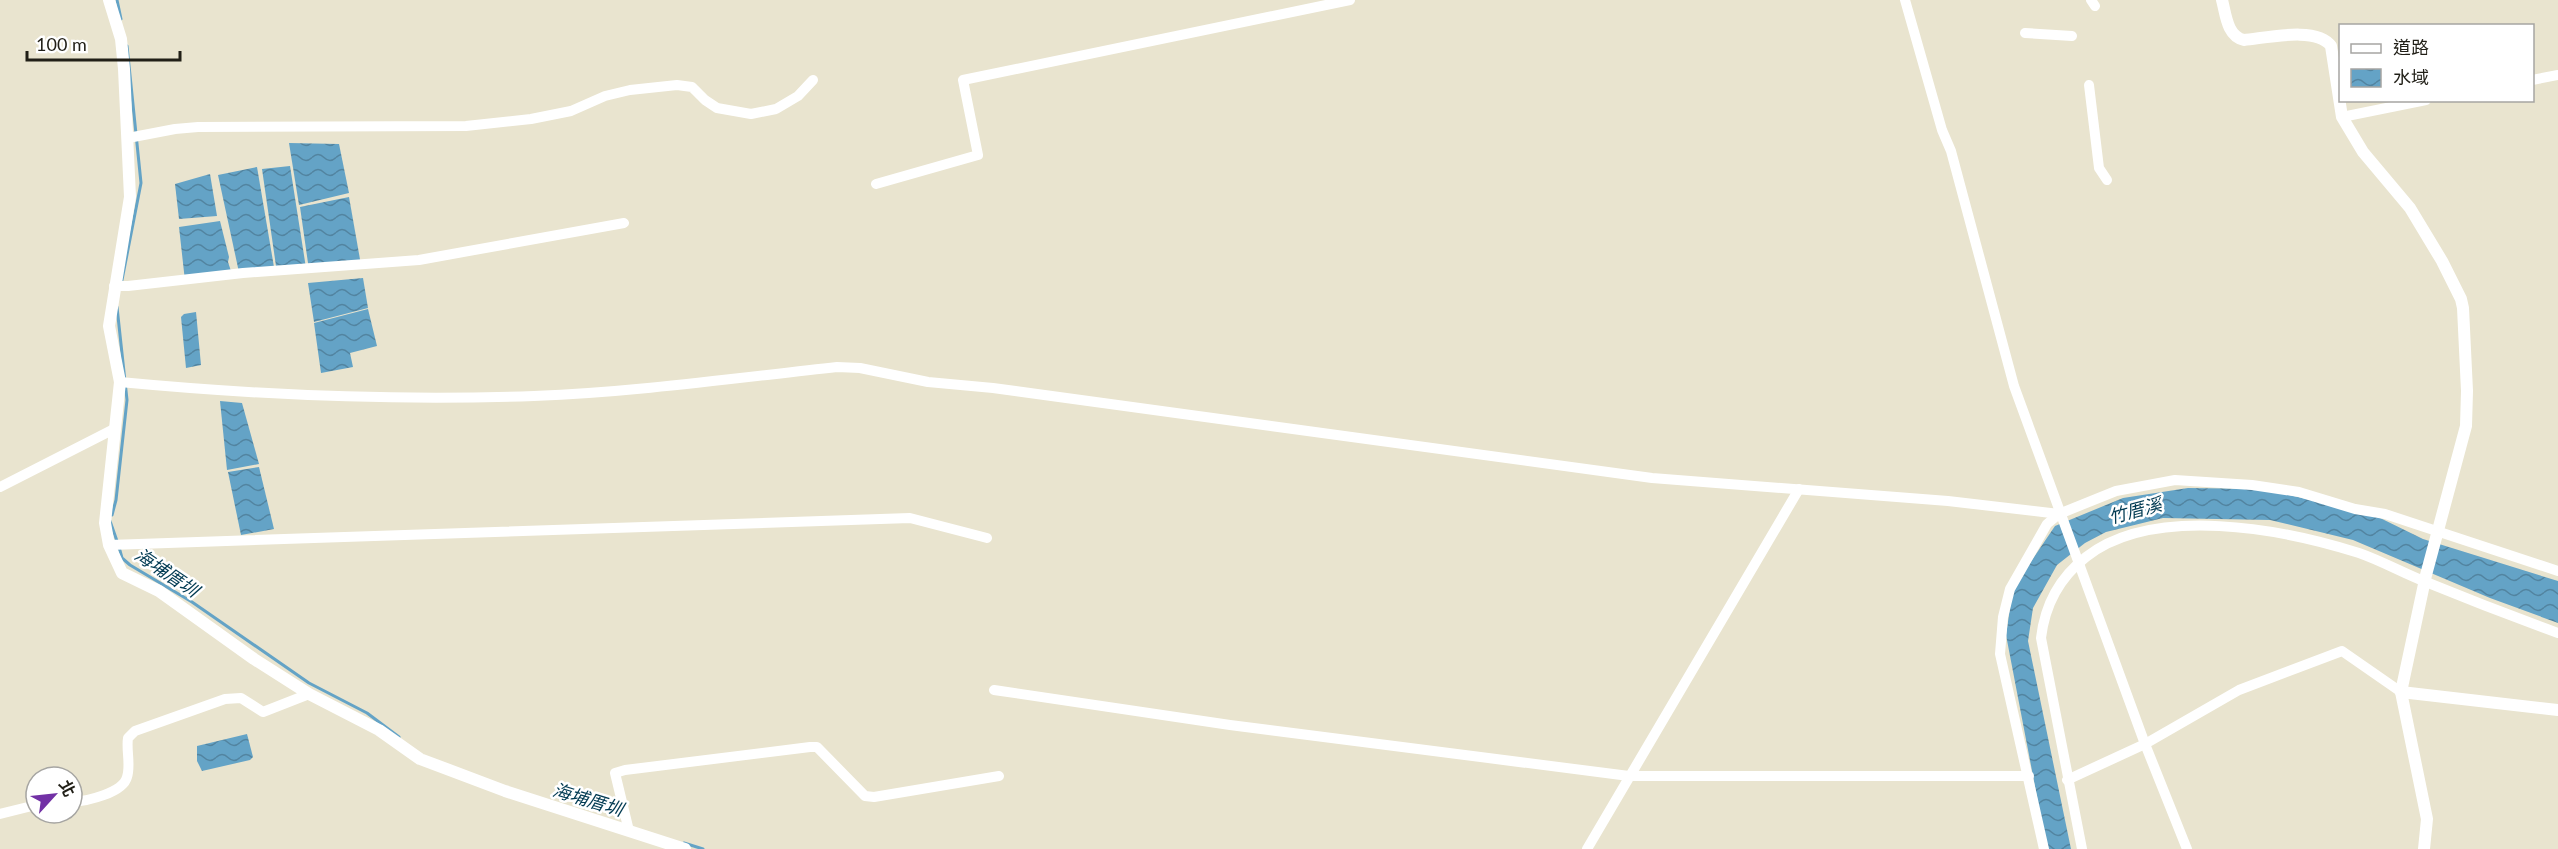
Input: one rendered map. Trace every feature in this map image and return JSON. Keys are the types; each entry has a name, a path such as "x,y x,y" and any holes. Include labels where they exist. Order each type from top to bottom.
{"street":[{"path":"876,184 978,155 963,80 1350,0"},
{"path":"1905,0 1942,130 1951,151 2014,386 2077,564 2187,849"},
{"path":"2222,0 2232,33 2236,38 2244,40 2315,35 2326,39 2331,46 2339,98"},
{"path":"109,1 121,39 130,197 109,326 120,382 105,523 109,544 122,573 159,591 254,659 309,694 379,729 420,759 442,769 685,849"},
{"path":"2025,33 2072,36"},
{"path":"2534,80 2558,75"},
{"path":"128,138 198,127 466,126 531,119 571,111 605,96 622,92 677,85 692,87 717,108 751,114 776,109 798,96 813,80"},
{"path":"2090,85 2099,168 2107,180"},
{"path":"2340,102 2342,117 2363,152 2410,208 2461,299 2467,391 2466,426 2425,579 2401,692 2427,819 2424,849"},
{"path":"2342,117 2416,102"},
{"path":"114,285 128,286 243,273 419,260 624,223"},
{"path":"120,382 361,396 502,397 658,386 837,367 860,368 928,382 993,388 1652,478 1948,501 2059,514"},
{"path":"0,487 114,429"},
{"path":"2044,849 2000,654 2003,617 2010,589 2047,524 2059,514 2116,491 2175,480 2252,485 2299,492 2355,509 2385,514 2558,571"},
{"path":"1587,849 1799,489"},
{"path":"109,544 910,518 987,538"},
{"path":"2082,849 2041,638 2045,615 2053,594 2077,564 2102,544 2156,529 2187,524 2268,530 2360,554 2558,633"},
{"path":"2067,780 2145,744 2239,690 2342,651 2401,692 2558,710"},
{"path":"994,690 1230,725 1629,776 2029,777"},
{"path":"84,801 122,786 128,776 128,738 135,731 225,699 241,698 263,712 309,694"},
{"path":"629,831 615,773 625,770 817,747 865,796 874,797 999,776"},
{"path":"0,814 24,808"}],"water":[{"path":"289,143 339,144 349,193 299,205"},
{"path":"290,166 306,268 277,273 262,169"},
{"path":"257,167 275,273 240,277 218,175"},
{"path":"210,174 217,216 179,219 175,184"},
{"path":"349,197 361,265 309,270 300,207"},
{"path":"220,221 233,277 185,281 179,227"},
{"path":"363,278 368,308 314,322 308,283"},
{"path":"368,309 377,346 350,353 353,367 321,373 314,323"},
{"path":"196,312 201,365 186,368 181,317 184,314"},
{"path":"220,401 242,403 259,464 227,470"},
{"path":"259,467 274,529 241,535 228,472"},
{"name":"竹厝溪","path":"2188,488 2264,489 2374,515 2423,539 2558,581 2558,623 2490,598 2353,540 2270,520 2163,518 2106,532 2085,543 2057,565 2033,608 2028,641 2071,849 2047,849 2006,635 2013,588 2055,526 2123,498"},
{"path":"247,734 253,757 250,760 202,771 197,761 197,746"}],"waterway":[{"name":"海埔厝圳","path":"117,0 121,19"},
{"name":"海埔厝圳","path":"122,280 141,183 127,46"},
{"name":"海埔厝圳","path":"112,515 116,500 127,400 117,307"},
{"name":"海埔厝圳","path":"110,521 117,541"},
{"name":"海埔厝圳","path":"119,547 122,558 130,565 192,602 309,683 367,713 399,737"},
{"name":"海埔厝圳","path":"684,843 703,849"}]}
